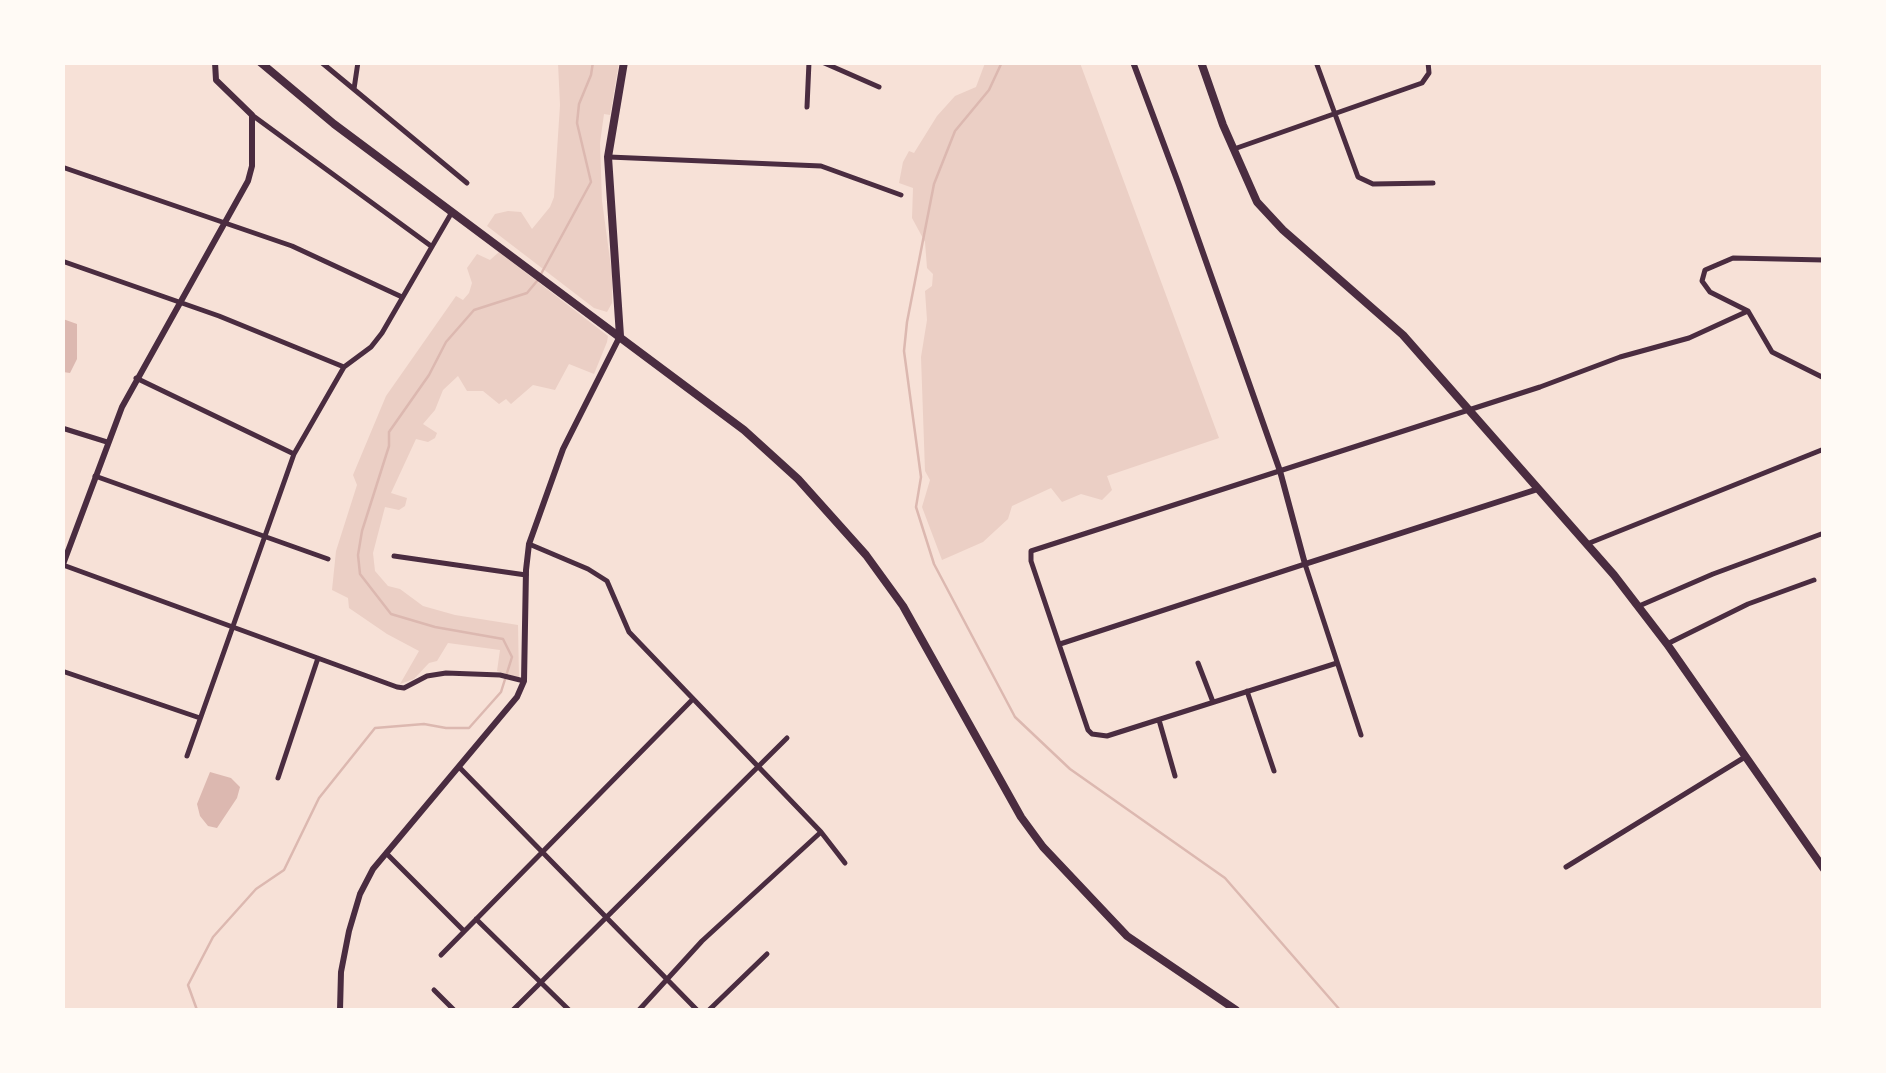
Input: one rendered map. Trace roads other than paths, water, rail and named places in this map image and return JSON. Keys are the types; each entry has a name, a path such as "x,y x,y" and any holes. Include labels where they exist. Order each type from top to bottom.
{"main road":[{"path":"260,62 334,124 744,430 834,517 902,606 1010,798 1043,847 1127,936 1236,1010"},
{"path":"620,336 608,157 624,62"},
{"path":"1201,62 1250,189 1269,216 1403,335 1640,606 1824,869"}],"street":[{"path":"215,62 216,80 252,115 431,246"},
{"path":"321,62 467,183"},
{"path":"354,90 358,62"},
{"path":"806,107 810,62"},
{"path":"822,62 878,87"},
{"path":"1133,62 1280,471 1305,564 1361,735"},
{"path":"1316,62 1354,168 1362,180 1373,184 1433,183"},
{"path":"1234,148 1416,86 1426,80 1428,62"},
{"path":"252,115 252,166 226,221 136,378 107,442 63,566 404,688 428,676 501,676 524,681"},
{"path":"608,157 821,166 901,195"},
{"path":"62,166 226,221 329,261 402,296"},
{"path":"188,756 294,454 344,367 372,347 452,212"},
{"path":"1824,260 1733,258 1705,270 1702,281 1710,292 1748,311 1772,352 1824,378"},
{"path":"62,262 180,302 344,367"},
{"path":"1338,663 1099,737 1088,730 1030,556 1035,548 1470,410 1620,357 1689,338 1748,311"},
{"path":"340,1010 341,972 360,894 373,869 460,768 517,697 524,681 529,544 563,449 620,336"},
{"path":"136,378 294,454"},
{"path":"62,428 107,442"},
{"path":"1587,544 1824,449"},
{"path":"95,476 328,558"},
{"path":"1060,644 1538,488"},
{"path":"1640,606 1712,574 1824,534"},
{"path":"529,544 607,581 629,632 845,863"},
{"path":"394,556 526,575"},
{"path":"1668,644 1748,604 1814,580"},
{"path":"278,778 318,658"},
{"path":"1198,663 1213,702"},
{"path":"62,671 200,718"},
{"path":"1247,691 1274,770"},
{"path":"441,956 691,700"},
{"path":"1159,720 1176,776"},
{"path":"513,1010 787,738"},
{"path":"1566,867 1745,757"},
{"path":"460,768 540,854 697,1010"},
{"path":"639,1010 702,941 820,832"},
{"path":"386,853 464,931"},
{"path":"476,919 569,1010"},
{"path":"709,1010 767,954"},
{"path":"434,990 454,1010"}],"waterway":[{"path":"541,274 591,182 577,123 593,62"},
{"path":"1002,62 989,90 955,131 934,184 907,322 904,351 921,477 916,507 934,564 1015,717 1070,769 1225,878 1340,1010"},
{"path":"197,1010 188,985 213,937 256,889 284,870 319,798 375,728 424,724 469,728 501,692 512,657 503,639 435,627 391,614 360,574 358,555 389,446 389,432 429,375 446,342 474,310 527,293 537,281"}]}
